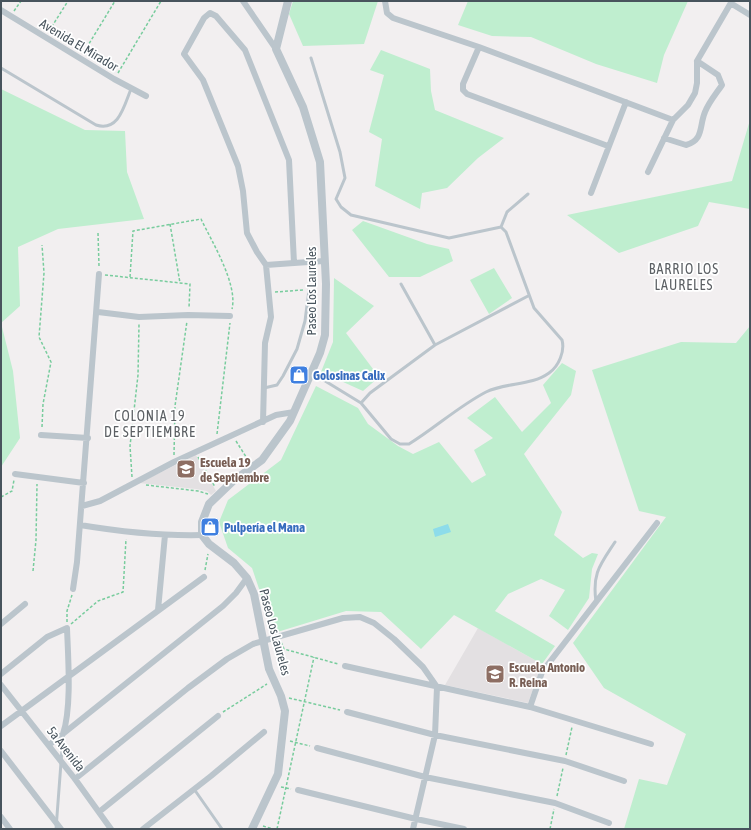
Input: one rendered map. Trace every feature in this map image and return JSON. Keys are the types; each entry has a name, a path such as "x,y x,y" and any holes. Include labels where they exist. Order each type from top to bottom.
{"street":[{"path":"243,1 276,49"},
{"path":"276,49 288,1"},
{"path":"385,1 387,14 393,18 478,47 673,120"},
{"path":"648,172 673,120 688,105 695,93 697,83 697,61 732,2 750,15"},
{"name":"Avenida El Mirador","path":"1,10 80,59 131,89 146,96"},
{"path":"263,422 265,343 271,317 266,265 257,252 248,233 243,191 235,159 204,80 184,54 204,18 210,13 216,16 245,50 289,160 294,263"},
{"path":"478,47 463,84 464,90 467,94 608,146"},
{"name":"Paseo Los Laureles","path":"253,826 278,774 285,711 263,641 254,594 247,578 234,563 209,544 202,535 202,522 205,511 216,496 233,481 253,468 262,460 280,435 294,412 312,373 325,335 326,284 318,151 303,107 276,49"},
{"path":"664,138 686,145 696,141 701,131 704,113 722,85 718,76 697,61"},
{"path":"591,193 626,102"},
{"path":"266,265 324,261"},
{"path":"73,589 88,438 98,312 99,274"},
{"path":"98,312 139,317 188,315 230,316"},
{"path":"82,506 100,501 174,462 276,415 294,412"},
{"path":"41,435 88,438"},
{"path":"15,474 84,483"},
{"path":"530,707 542,672 657,523"},
{"path":"80,525 126,533 165,536 202,535"},
{"path":"158,610 165,536"},
{"path":"1,726 204,577"},
{"path":"49,745 223,606 236,594 247,578"},
{"path":"1,624 25,604"},
{"path":"75,778 227,659 253,644 343,618 360,618 374,623 394,639 422,667 437,687 435,735 413,829"},
{"path":"1,674 47,637 67,628 68,677 66,722 63,734"},
{"path":"345,666 530,707 651,744"},
{"name":"5a Avenida","path":"1,685 75,778 111,829"},
{"path":"347,712 435,735 565,761 624,781"},
{"path":"99,812 218,716"},
{"path":"144,829 264,732"},
{"path":"317,748 425,776 555,803 609,823"},
{"path":"1,751 56,826 61,829"},
{"path":"298,790 416,819 464,829"},
{"path":"1,817 10,829"}],"lane":[{"path":"311,58 340,152 345,178 336,199 341,207 351,215 449,238 500,227"},
{"path":"1,68 96,125 103,127 110,127 117,120 131,89"},
{"path":"500,227 507,212 528,194"},
{"path":"312,373 361,403 391,439 400,444 409,444 486,392 504,385 536,381 551,372 562,353 564,347 562,340 534,308 528,296 527,286 506,232 500,227"},
{"path":"401,284 436,345"},
{"path":"263,389 277,384 297,349 305,321 309,290"},
{"path":"361,403 370,393 436,345 528,296"},
{"path":"596,602 594,587 597,570 615,542"},
{"path":"56,826 63,734"},
{"path":"194,789 222,829"}],"path":[{"path":"11,16 21,1"},
{"path":"45,38 68,1"},
{"path":"80,59 115,1"},
{"path":"114,79 161,1"},
{"path":"130,277 133,231 201,218 226,273 232,290 233,304 230,316 217,442"},
{"path":"170,224 180,283"},
{"path":"98,233 99,274 190,284 188,315 175,406 174,462"},
{"path":"41,435 43,404 51,362 39,337 44,279 42,245"},
{"path":"269,292 309,290"},
{"path":"139,317 138,375 130,446 132,483 198,491 216,496"},
{"path":"232,436 253,468"},
{"path":"196,452 216,496"},
{"path":"1,497 14,489 15,474"},
{"path":"33,571 36,540 37,476"},
{"path":"67,628 98,601 122,592 126,533"},
{"path":"204,577 209,544"},
{"path":"67,628 67,611 72,598 73,589"},
{"path":"278,637 284,649 345,666"},
{"path":"277,829 314,658"},
{"path":"218,716 274,679"},
{"path":"281,696 347,712"},
{"path":"550,829 574,720"},
{"path":"283,739 317,748"},
{"path":"273,785 298,790"},
{"path":"253,826 273,829"}],"shaded area":[{"name":"Escuela 19 de Septiembre","path":"196,455 216,491 211,495 207,491 196,489 139,483"},
{"name":"Escuela Antonio R. Reina","path":"478,628 542,664 528,703 445,685"}],"green space":[{"path":"293,1 378,1 364,44 303,46 289,14"},
{"path":"468,1 688,1 664,55 657,83 596,64 531,37 492,36 458,25"},
{"path":"381,50 430,69 431,91 435,110 504,138 478,158 447,188 422,193 420,209 375,186 382,139 369,132 384,75 370,70"},
{"path":"1,89 85,130 125,131 127,172 144,219 58,229 18,247 20,306 1,323"},
{"path":"750,120 750,209 709,202 698,226 619,253 567,215 732,181"},
{"path":"363,221 427,244 449,249 453,261 420,277 389,277 352,230"},
{"path":"494,268 512,298 489,314 470,280"},
{"path":"334,278 374,306 346,333 379,377 363,391 321,372 333,342"},
{"path":"1,323 13,371 20,438 1,467"},
{"path":"750,326 750,829 624,829 639,779 667,785 686,734 604,688 573,643 666,517 639,511 592,370 681,342 736,343"},
{"path":"562,363 576,371 571,395 524,454 562,512 554,535 583,558 592,553 598,554 592,569 589,598 568,630 549,616 565,590 541,579 508,594 495,611 555,646 542,664 454,615 421,649 381,612 346,611 274,633 252,568 228,548 219,522 228,500 281,460 316,386 358,408 368,424 398,446 413,454 439,442 472,483 486,475 474,450 493,438 467,418 495,397 522,432 551,403 543,385"}],"water":[{"path":"448,524 451,532 435,537 433,529"}],"place":[{"name":"Golosinas Calix","path":"299,375"},
{"name":"Escuela 19 de Septiembre","path":"186,469"},
{"name":"Pulpería el Mana","path":"210,527"},
{"name":"Escuela Antonio R. Reina","path":"495,674"}],"district":[{"name":"BARRIO LOS LAURELES","path":"684,278"},
{"name":"COLONIA 19 DE SEPTIEMBRE","path":"150,424"}]}
